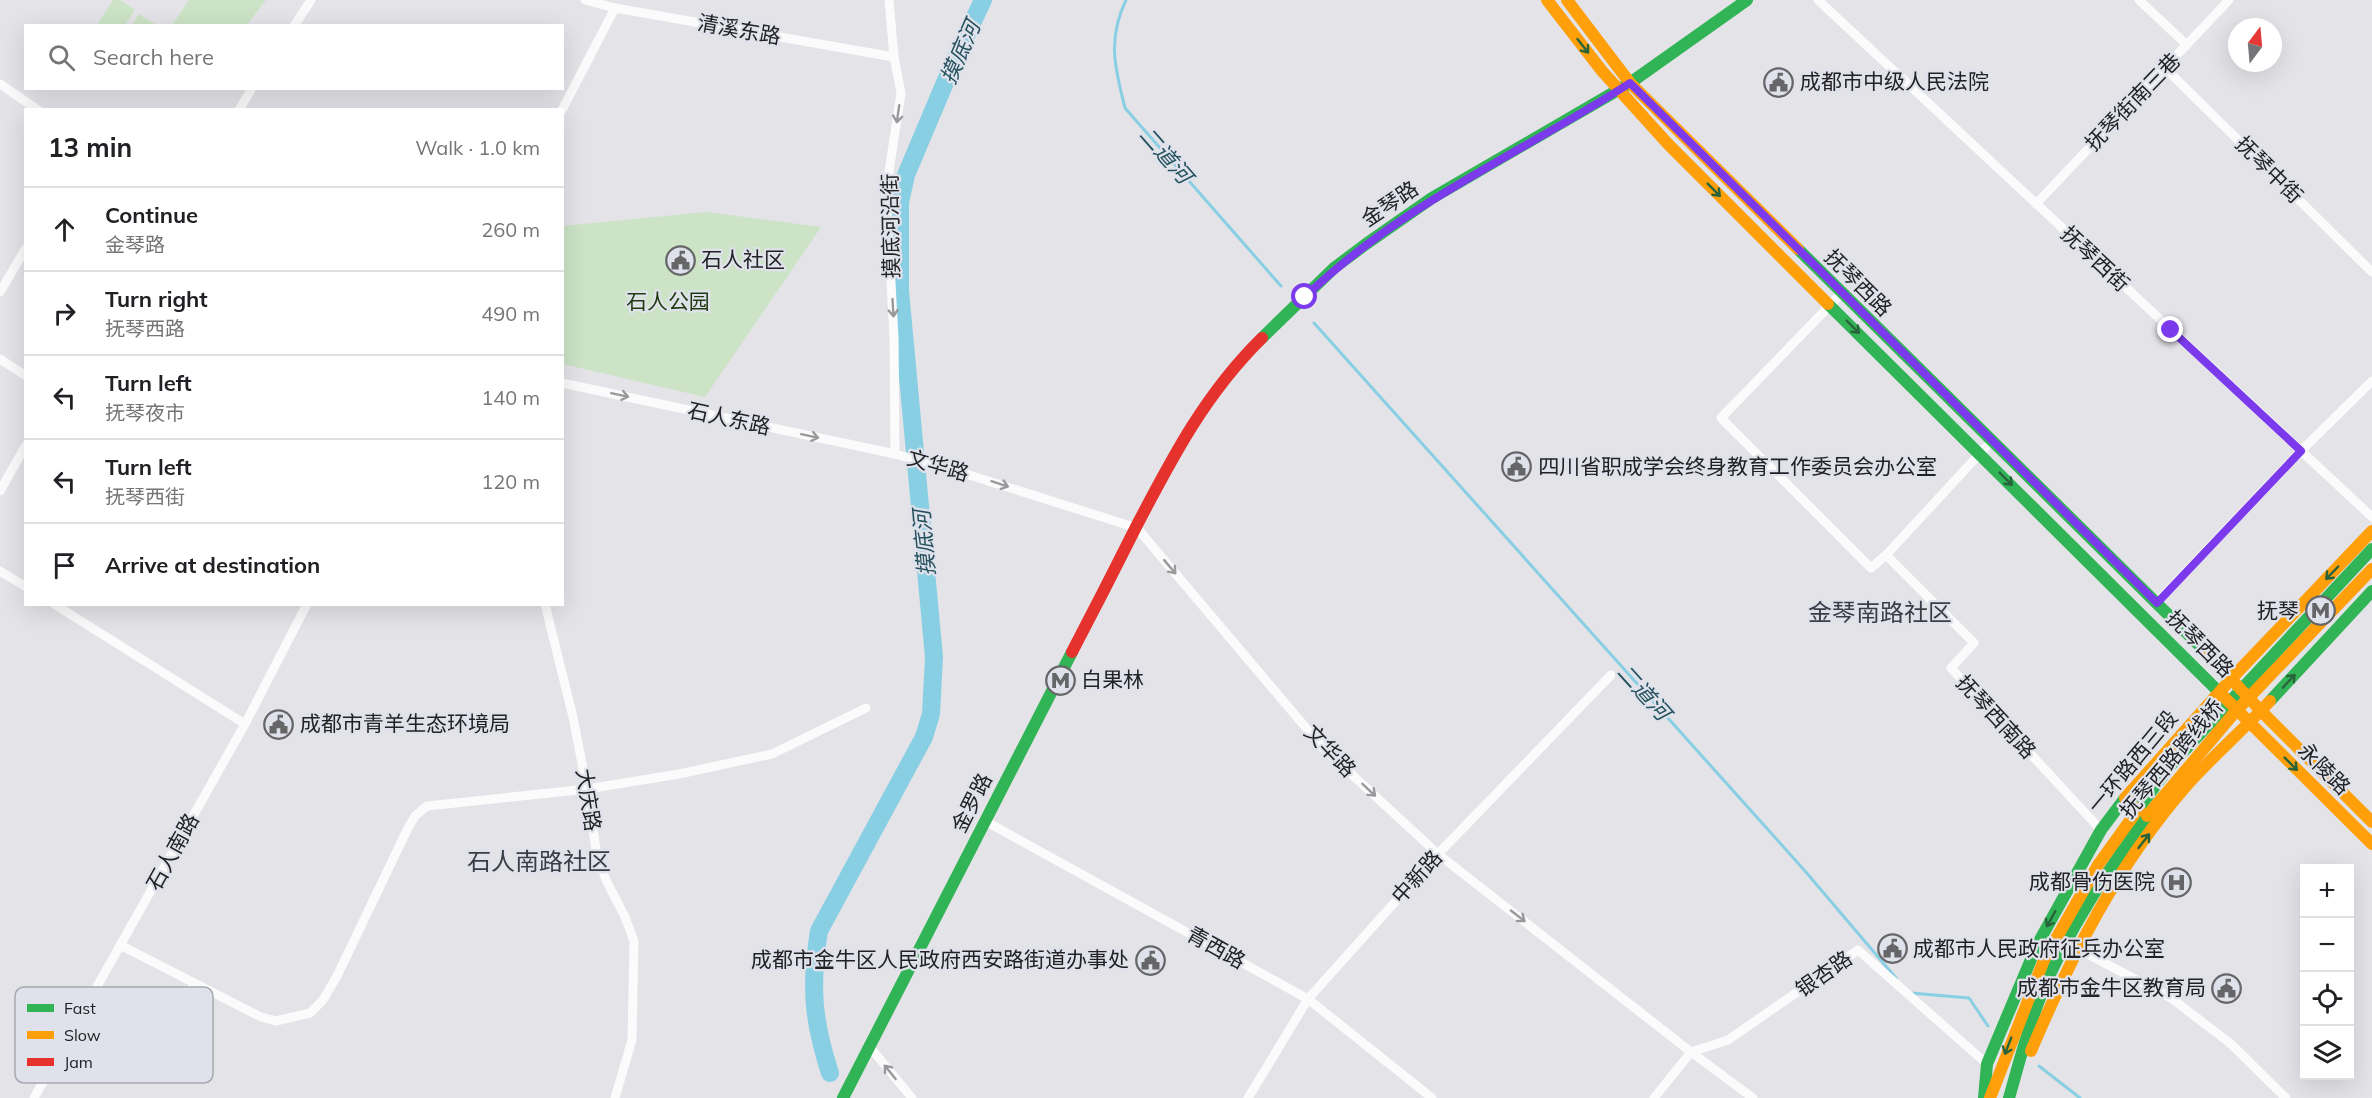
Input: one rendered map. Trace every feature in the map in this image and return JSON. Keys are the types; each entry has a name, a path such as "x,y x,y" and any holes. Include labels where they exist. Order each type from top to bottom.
{"main road":[{"name":"抚琴西路","path":"1546,0 1624,86 2157,603 2261,711"},
{"name":"抚琴西路","path":"1567,0 1624,86 1668,144 1833,301 2250,722"},
{"name":"金琴路","path":"1137,528 1173,456 1203,407 1238,362 1334,268 1432,198 1624,86 1747,0"},
{"name":"金罗路","path":"843,1098 1137,528"},
{"name":"一环路西三段","path":"1984,1098 1987,1064 2037,945 2101,830 2121,803 2231,679 2372,531"},
{"name":"抚琴西路跨线桥","path":"2033,998 2043,960 2098,865 2170,766 2372,549"},
{"name":"抚琴西路跨线桥","path":"2033,998 2080,917 2122,852 2169,787 2228,720 2372,568"},
{"path":"2011,1098 2048,1011 2078,949 2137,850 2187,785 2261,711 2372,591"},
{"name":"永陵路","path":"2261,711 2372,822"},
{"name":"永陵路","path":"2250,722 2372,844"},
{"path":"1990,1098 2033,998"},
{"path":"2011,1098 2033,998"}],"street":[{"path":"295,24 311,0"},
{"name":"清溪东路","path":"585,0 615,8 894,57"},
{"name":"摸底河沿街","path":"889,0 894,57 901,93 886,191 894,338 896,454"},
{"name":"抚琴西街","path":"1818,0 2372,517"},
{"path":"2139,0 2187,45"},
{"name":"抚琴街南三巷","path":"2036,204 2229,0"},
{"path":"563,108 615,8"},
{"name":"抚琴中街","path":"2165,68 2372,272"},
{"path":"0,84 35,108"},
{"path":"239,108 251,90"},
{"path":"0,292 24,251"},
{"path":"1833,301 1720,418 1871,568 1886,555 1983,450"},
{"path":"0,359 24,375"},
{"path":"2157,603 2301,451 2372,381"},
{"name":"石人东路","path":"564,383 896,454"},
{"path":"0,491 24,449"},
{"name":"文华路","path":"896,454 1137,528 1323,748 1438,854 1753,1098"},
{"name":"抚琴西南路","path":"1886,555 1974,643 1951,668 2101,830"},
{"path":"0,571 24,586"},
{"path":"57,606 245,724"},
{"name":"石人南路","path":"97,987 245,724 306,606"},
{"name":"大庆路","path":"545,606 573,717 596,850 606,880 625,917 634,941 632,1040 615,1098"},
{"name":"中新路","path":"1248,1098 1308,999 1438,854 1611,675"},
{"path":"213,993 261,1017 276,1021 310,1013 323,1000 337,976 408,828 415,816 427,806 587,789 679,774 772,754 866,708"},
{"name":"青西路","path":"985,821 1308,999 1432,1098"},
{"path":"120,945 200,987"},
{"path":"2078,949 2171,998 2231,1044 2286,1098"},
{"name":"银杏路","path":"1691,1052 1728,1040 1858,950 1987,1064"},
{"path":"869,1046 912,1098"},
{"path":"1654,1098 1691,1052"},
{"name":"石人南路","path":"34,1098 43,1083"}],"green space":[{"path":"113,0 120,0 135,10 126,24 98,24"},
{"path":"189,0 266,0 248,24 173,24"},
{"path":"139,14 155,24 133,24"},
{"name":"石人公园","path":"706,212 821,227 705,397 564,364 564,226"}],"waterway":[{"name":"摸底河","path":"830,1073 820,1037 815,1003 814,986 819,931 924,737 931,714 934,657 900,291 900,202 906,175 983,0"},
{"name":"二道河","path":"1126,0 1116,28 1115,41 1116,67 1125,108 1281,286"},
{"name":"二道河","path":"1314,323 1805,871 1896,978"},
{"name":"二道河","path":"1911,993 1969,998 1988,1026"},
{"name":"二道河","path":"2039,1066 2080,1098"}],"traffic: fast":[{"path":"1262,338 1334,268 1432,198 1630,83 1747,0"},
{"path":"1798,249 2203,649"},
{"path":"1828,304 2220,693"},
{"path":"2139,808 2170,766 2372,549"},
{"path":"2270,701 2372,591"},
{"path":"843,1098 1072,652"},
{"path":"1984,1098 1987,1064 2037,945 2101,830 2125,798"},
{"path":"2009,1098 2032,1019 2052,969 2089,902 2147,816"}],"traffic: slow":[{"path":"1547,0 1602,71 1668,144 1828,304"},
{"path":"1567,0 1630,83 1798,249"},
{"path":"2125,798 2231,679 2372,531"},
{"path":"2147,816 2235,712 2372,569"},
{"path":"2203,649 2261,711 2372,822"},
{"path":"2220,693 2372,844"},
{"path":"2031,1051 2080,946 2098,912 2139,847 2187,785 2270,701"},
{"path":"1990,1098 2044,960 2098,865 2139,808"}],"traffic: jam":[{"path":"1072,652 1164,474 1192,426 1224,381 1262,338"}],"place":[{"name":"成都市中级人民法院","path":"1779,82"},
{"name":"石人社区","path":"680,260"},
{"name":"四川省职成学会终身教育工作委员会办公室","path":"1517,467"},
{"name":"抚琴","path":"2320,611"},
{"name":"白果林","path":"1060,680"},
{"name":"成都市青羊生态环境局","path":"279,724"},
{"name":"成都骨伤医院","path":"2176,882"},
{"name":"成都市人民政府征兵办公室","path":"1892,949"},
{"name":"成都市金牛区人民政府西安路街道办事处","path":"1150,960"},
{"name":"成都市金牛区教育局","path":"2227,988"}],"district":[{"name":"金琴南路社区","path":"1880,613"},
{"name":"石人南路社区","path":"539,862"}],"route":[{"path":"1305,297 1334,268 1432,198 1630,83 1850,303 2157,603 2301,451 2171,330"}]}
